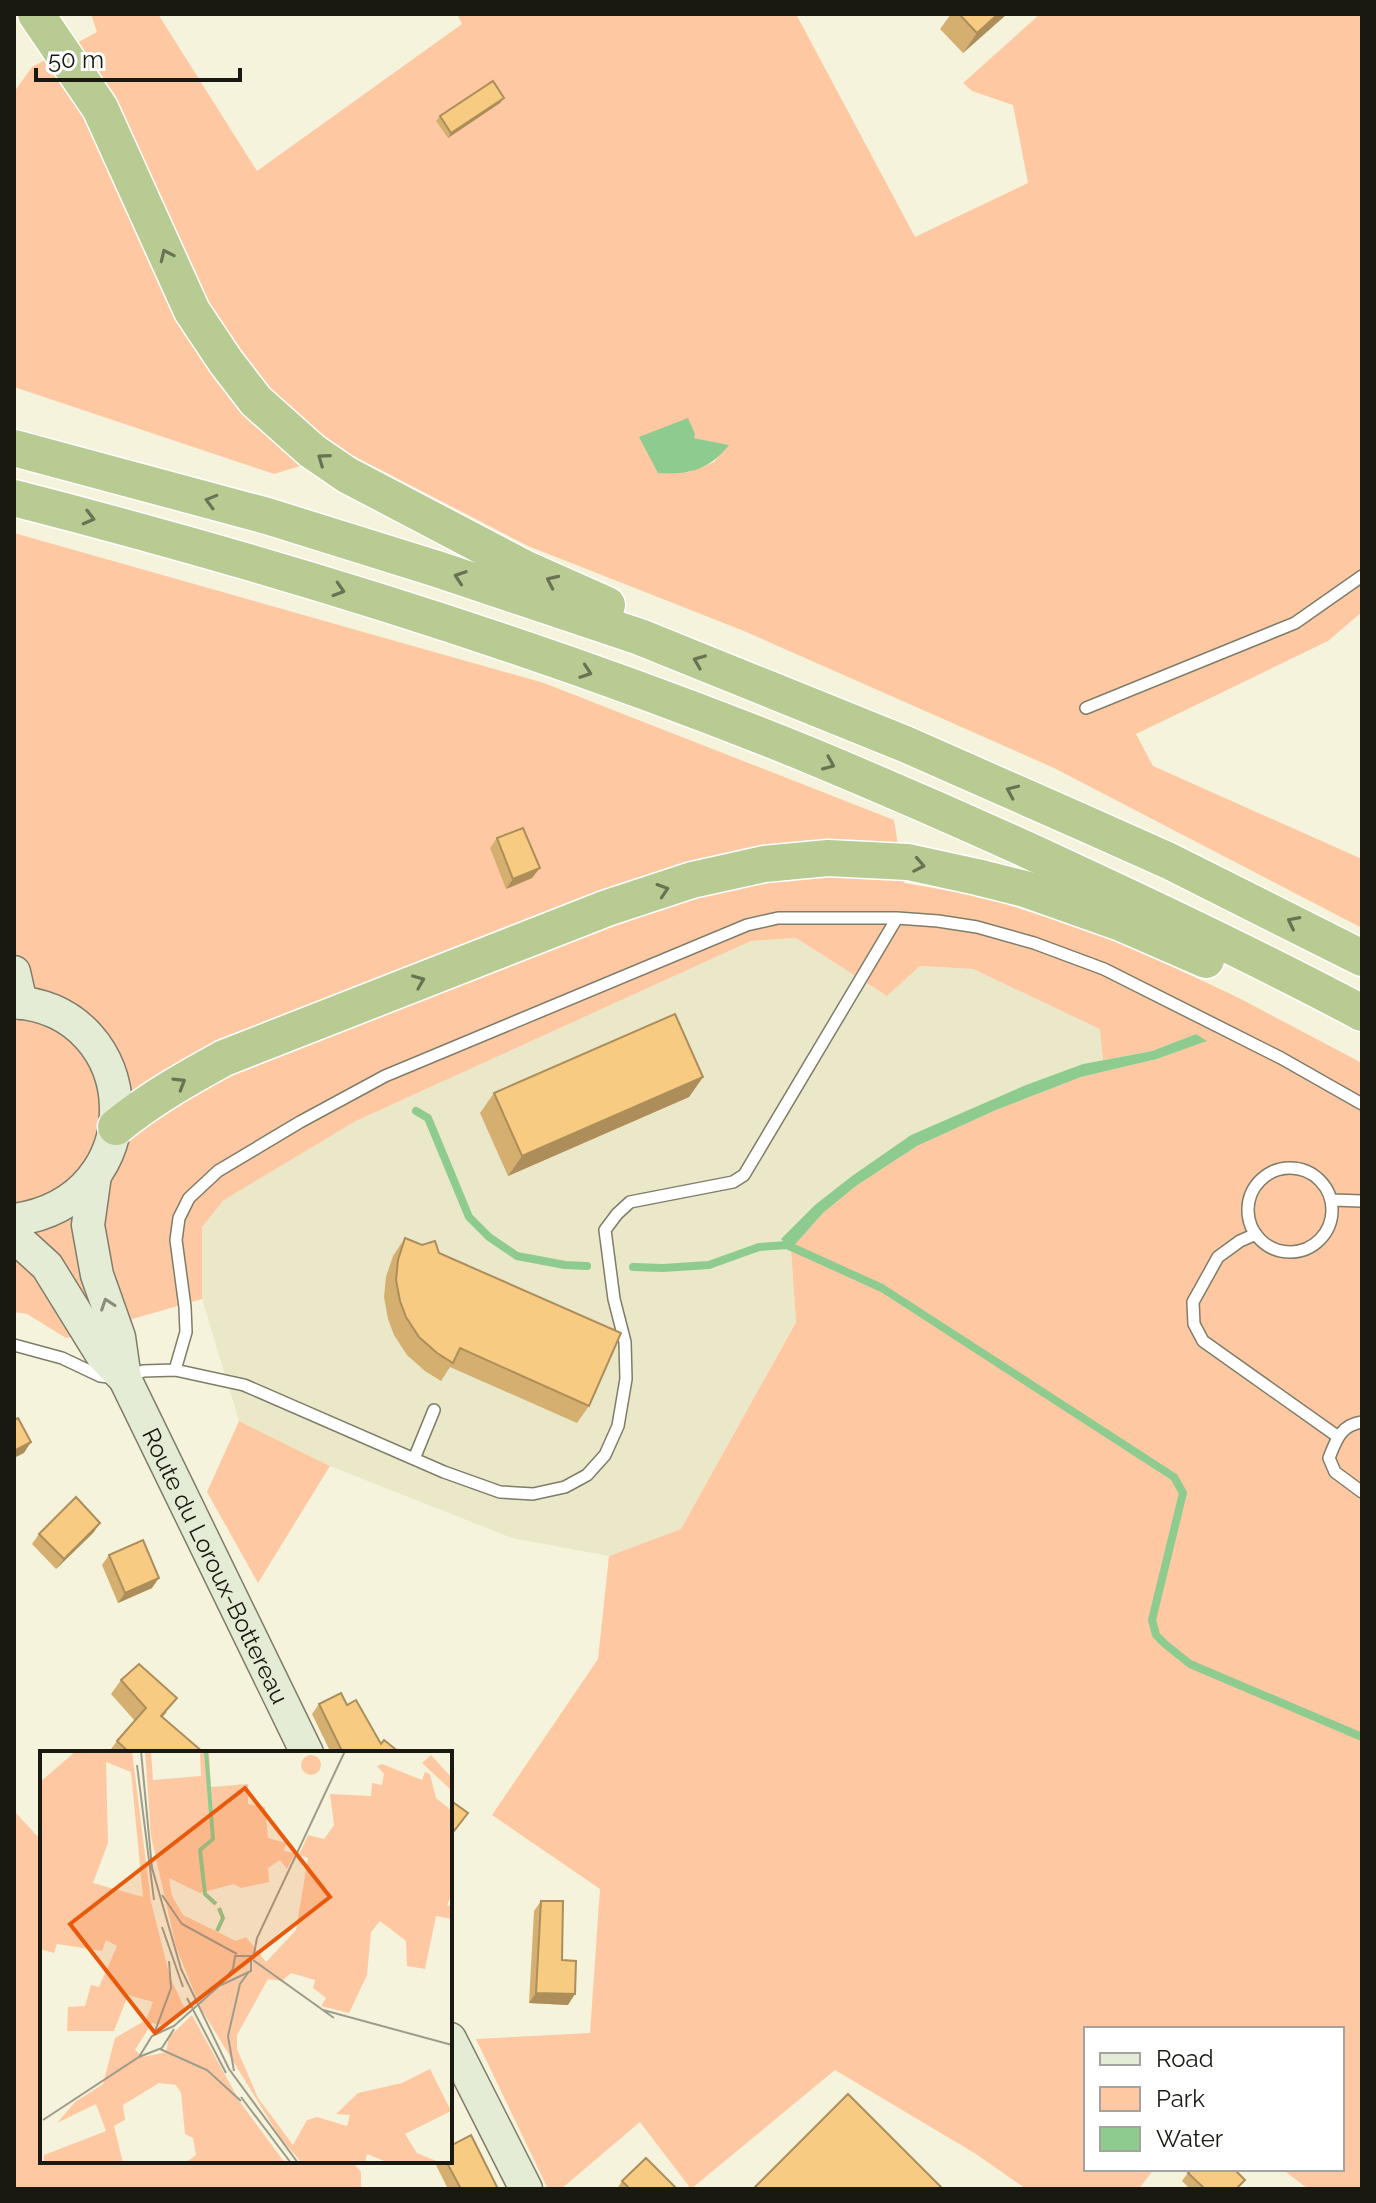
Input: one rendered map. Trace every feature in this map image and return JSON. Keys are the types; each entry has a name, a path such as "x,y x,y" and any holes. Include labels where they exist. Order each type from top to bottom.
{"highway":[{"path":"36,14 100,108 192,311 256,401 312,451 347,475 526,569 607,605 640,637"},
{"path":"14,448 267,516 640,637 905,744 1084,823 1169,861 1362,958"},
{"path":"14,498 238,559 449,625 600,677 807,755 1161,911 1362,1013"},
{"path":"116,1127 139,1108 224,1058 607,908 692,880 764,864 828,858 908,862 1025,889 1161,940 1342,1027 1362,1028"}],"main road":[{"path":"14,972 18,1003 46,1009 63,1017 86,1035 98,1049 111,1076 116,1096 116,1127 105,1161 82,1191 66,1203 34,1217 14,1220"},
{"name":"Route du Loroux-Bottereau","path":"95,1175 88,1225 97,1275 119,1337 125,1379 306,1751"},
{"name":"Route du Loroux-Bottereau","path":"14,1236 47,1266 102,1355 125,1379"},
{"path":"452,2043 526,2189"}],"lane":[{"path":"1086,708 1295,623 1362,576"},
{"path":"175,1370 186,1332 176,1240 179,1218 189,1198 218,1171 385,1076 747,925 778,918 897,918 977,927 1034,943 1104,969 1281,1058 1362,1104"},
{"path":"14,1345 62,1358 100,1376 125,1379 143,1371 175,1370 244,1385 444,1472 500,1492 533,1494 565,1487 587,1475 605,1455 618,1426 626,1379 625,1342 614,1299 605,1230 630,1202 733,1182 744,1175 897,918"},
{"path":"1279,1169 1306,1170 1326,1187 1332,1200 1332,1214 1329,1228 1320,1240 1294,1252 1279,1251 1256,1234 1248,1209 1257,1184 1267,1175 1279,1169"},
{"path":"1332,1200 1362,1201"},
{"path":"1256,1234 1218,1257 1193,1302 1194,1324 1203,1341 1212,1349 1337,1436"},
{"path":"414,1459 434,1410"},
{"path":"1362,1422 1355,1423 1337,1436 1329,1458 1335,1472 1362,1492"}],"shaded area":[{"path":"796,938 887,996 920,966 973,969 1101,1029 1103,1060 1026,1085 911,1135 852,1176 782,1240 791,1249 796,1321 681,1529 609,1556 512,1538 330,1466 239,1421 202,1299 202,1227 224,1200 356,1121 751,941"}],"green space":[{"path":"91,14 158,14 257,171 462,24 457,14 796,14 915,237 1028,183 1013,105 972,91 963,83 1040,14 1362,14 1362,612 1328,641 1136,734 1153,766 1362,859 1362,928 1054,768 744,631 528,546 346,452 274,474 14,387 14,92 32,67 97,32","holes":["694,438 728,445 714,462 687,473"]},
{"path":"14,533 544,683 894,820 904,883 980,896 1109,937 1237,997 1362,1063 1362,2189 1308,2189 1285,2171 1344,2171 1344,2027 1084,2027 1084,2171 1152,2171 1139,2189 1026,2189 976,2154 835,2070 691,2189 640,2122 561,2189 548,2189 476,2039 590,2033 600,1889 492,1815 598,1659 609,1556 681,1529 796,1322 791,1249 823,1213 856,1186 917,1146 996,1110 1081,1077 1157,1059 1206,1041 1196,1034 1152,1051 1103,1060 1100,1029 973,969 920,966 887,996 796,938 751,941 356,1121 224,1200 202,1227 202,1299 66,1338 27,1314 14,1312"},
{"path":"239,1421 330,1466 258,1583 207,1492"},
{"path":"14,1811 40,1839 40,2163 354,2163 361,2172 361,2186 364,2189 14,2189"}],"water":[{"path":"688,418 694,438 729,445 714,460 698,469 658,473 639,437"},
{"path":"1196,1034 1207,1041 1157,1059 1081,1077 996,1110 917,1146 856,1186 823,1213 791,1249 781,1239 815,1205 911,1135 1083,1064 1152,1051"}],"building":[{"path":"959,14 998,14 977,33"},
{"path":"493,81 504,98 451,133 440,116"},
{"path":"523,828 540,868 513,879 497,838"},
{"path":"675,1014 703,1077 522,1156 494,1093"},
{"path":"405,1238 422,1245 435,1241 439,1253 621,1333 589,1406 460,1348 453,1363 419,1337 406,1317 396,1280"},
{"path":"18,1418 31,1442 14,1451 14,1420"},
{"path":"76,1497 100,1523 64,1559 39,1534"},
{"path":"143,1540 159,1578 125,1593 109,1555"},
{"path":"139,1664 177,1698 161,1716 202,1751 128,1751 117,1741 146,1708 121,1680"},
{"path":"341,1693 347,1705 356,1700 381,1744 384,1740 398,1751 342,1751 319,1704"},
{"path":"452,1801 468,1813 452,1833"},
{"path":"541,1901 563,1901 562,1960 576,1961 575,1994 536,1993"},
{"path":"848,2094 943,2189 753,2189"},
{"path":"471,2135 498,2189 461,2189 447,2163 452,2163 452,2145"},
{"path":"646,2158 677,2189 630,2189 622,2181"},
{"path":"1236,2171 1245,2180 1236,2189 1205,2189 1188,2173"}],"waterway":[{"path":"416,1111 428,1118 469,1217 489,1237 517,1256 587,1266"},
{"path":"633,1267 709,1265 759,1247 787,1245 882,1288 1174,1477 1183,1493 1152,1620 1156,1635 1165,1644 1190,1664 1362,1737"}]}
